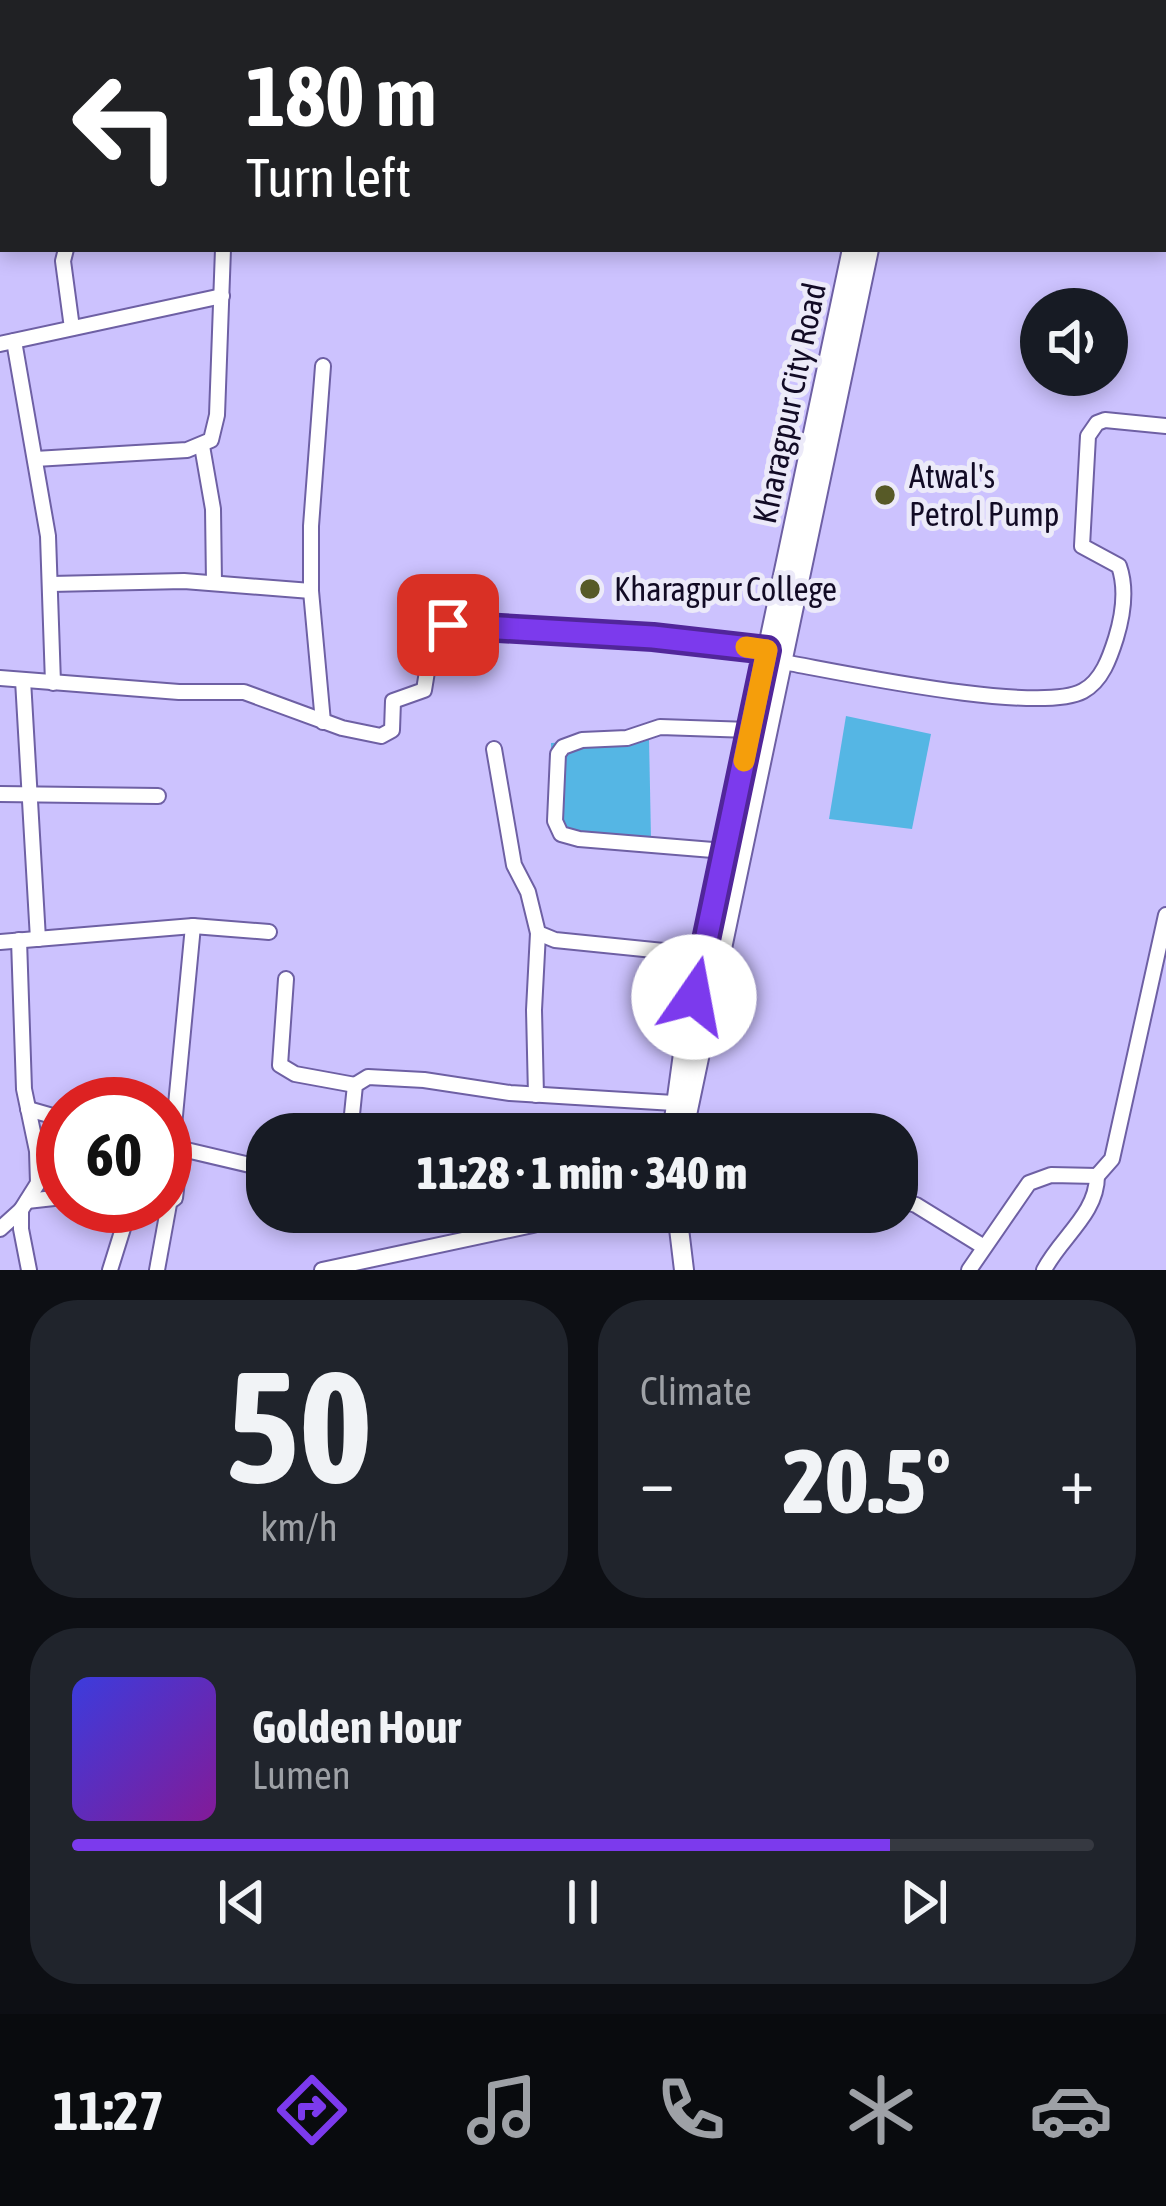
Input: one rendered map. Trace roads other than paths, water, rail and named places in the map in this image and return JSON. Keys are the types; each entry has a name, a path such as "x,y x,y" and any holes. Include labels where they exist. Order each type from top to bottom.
{"main road":[{"name":"Kharagpur City Road","path":"673,1113 750,730 775,656 851,252"},
{"path":"687,1113 775,656 868,252"},
{"path":"672,1233 673,1270"},
{"path":"676,1233 684,1270"}],"street":[{"path":"65,252 72,328"},
{"path":"35,459 202,446 211,440 217,415 224,252"},
{"path":"53,683 51,584 35,459 7,343 222,296"},
{"path":"322,366 311,591 323,722"},
{"path":"0,678 179,692 244,692 323,722 381,736 389,734 393,701 424,690 433,635 448,625 653,637 932,688 1048,699 1083,691 1107,663 1123,601 1119,566 1082,546 1088,436 1105,420 1166,426"},
{"path":"202,446 213,509 214,583"},
{"path":"51,584 214,583 311,591"},
{"path":"23,680 38,939"},
{"path":"725,851 561,834 555,821 558,754 582,740 627,737 660,727 750,730"},
{"path":"494,749 514,865 528,892 538,933 536,1095"},
{"path":"0,794 158,796"},
{"path":"1044,1270 1058,1245 1094,1203 1097,1176 1112,1160 1163,950 1166,915"},
{"path":"180,1077 194,926"},
{"path":"0,942 194,926 269,932"},
{"path":"538,933 555,940 703,955"},
{"path":"0,1229 38,1183 28,1109 20,940"},
{"path":"286,979 280,1065 295,1074 355,1085 368,1077 387,1078 536,1095 674,1103"},
{"path":"352,1113 355,1085"},
{"path":"28,1109 36,1111"},
{"path":"192,1151 246,1164"},
{"path":"969,1270 1029,1183 1052,1175 1097,1176"},
{"path":"24,1205 36,1203"},
{"path":"24,1205 20,1229 29,1270"},
{"path":"918,1206 983,1247"},
{"path":"110,1270 124,1233"},
{"path":"157,1270 162,1233"},
{"path":"322,1270 495,1233"}],"water":[{"path":"846,716 931,734 912,829 829,819"},
{"path":"649,738 651,838 553,836 551,743"}],"place":[{"name":"Atwal's Petrol Pump","path":"885,495"},
{"name":"Kharagpur College","path":"590,589"}]}
